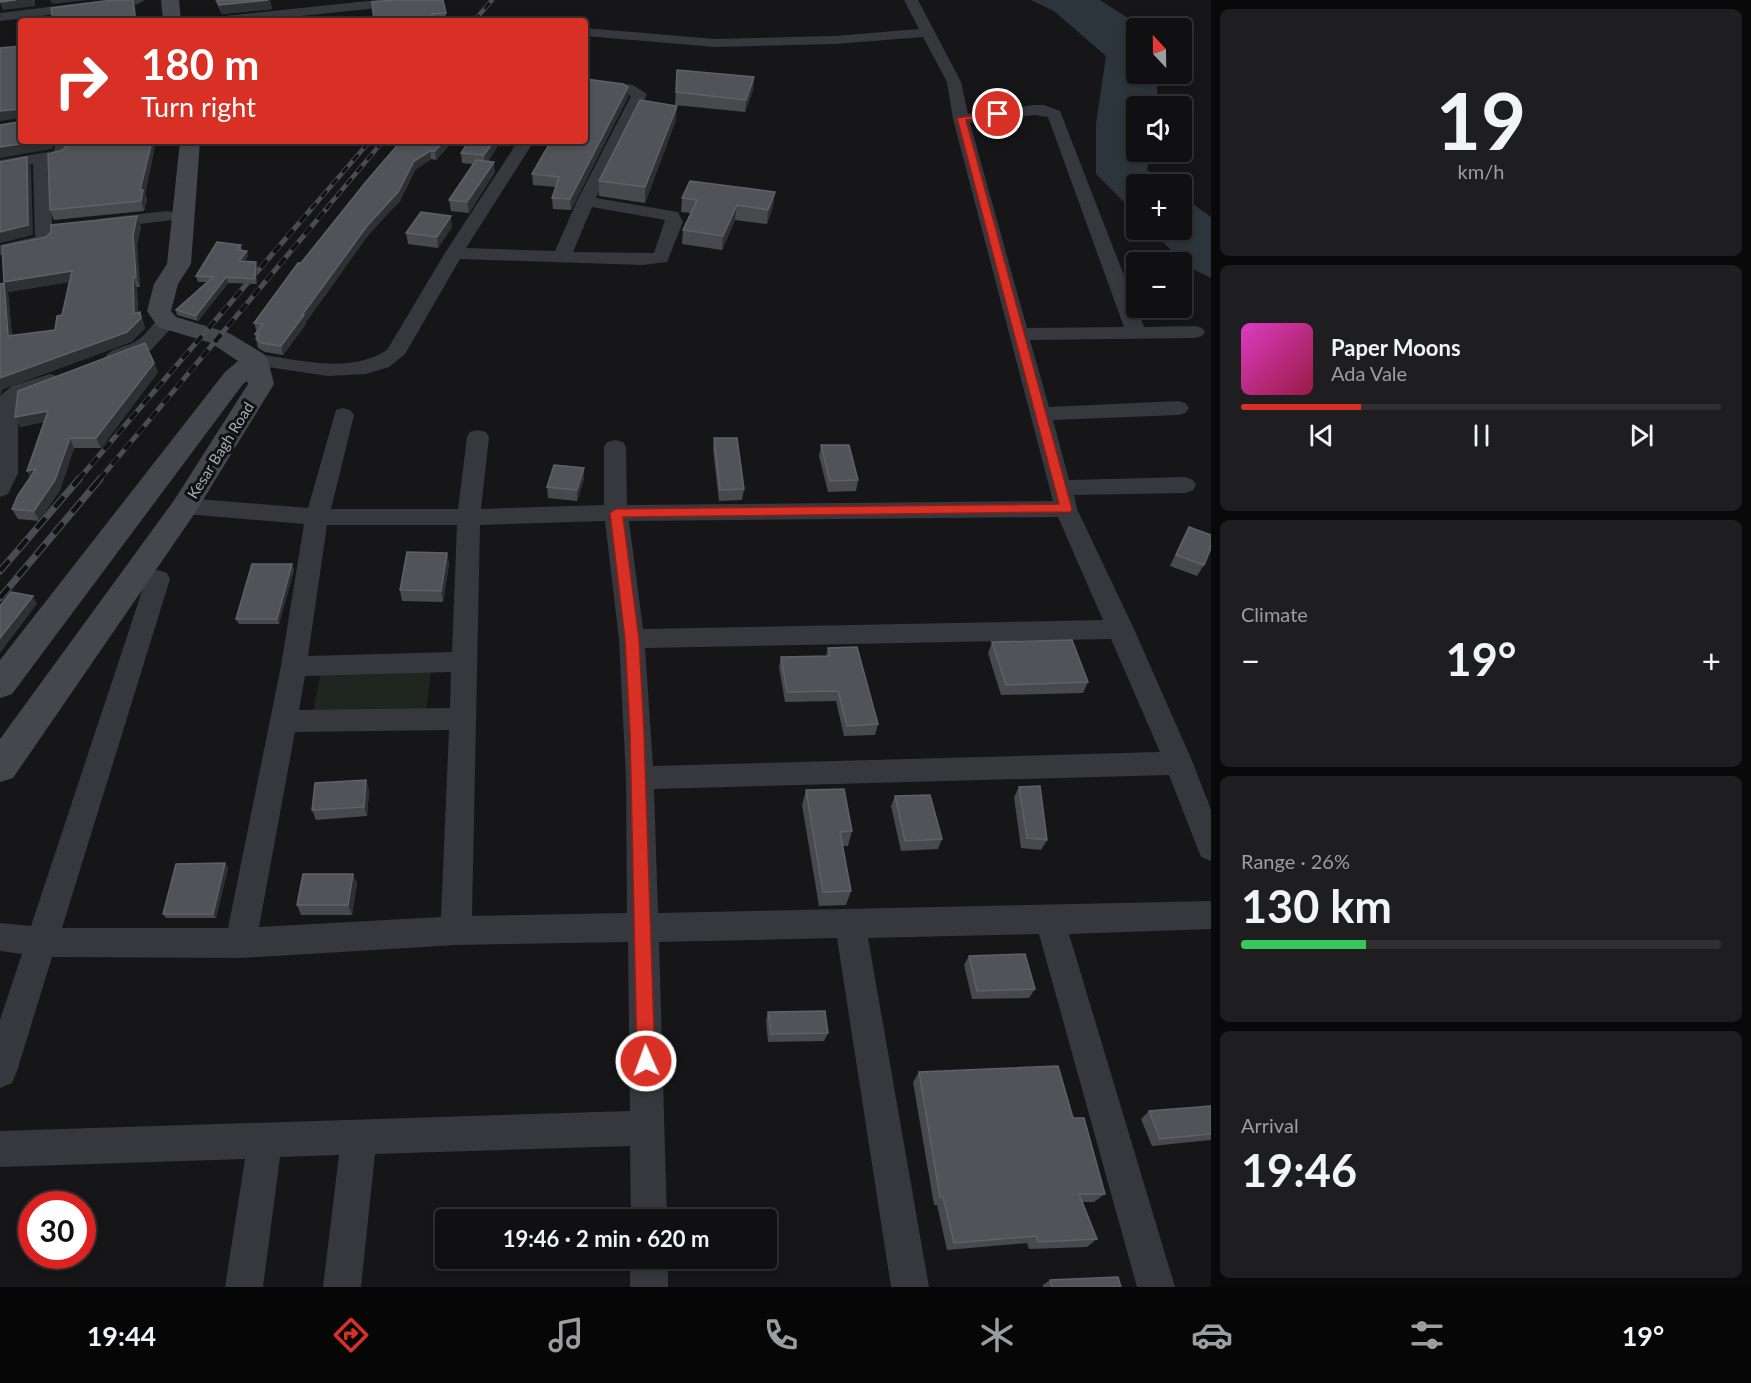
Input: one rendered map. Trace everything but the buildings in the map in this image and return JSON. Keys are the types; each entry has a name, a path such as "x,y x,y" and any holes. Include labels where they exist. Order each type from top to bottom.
{"main road":[{"path":"166,284 158,267 167,216 175,144"},
{"path":"0,685 144,493 234,378 255,360 219,338 166,322 159,307 166,284 179,264 190,144"},
{"name":"Kesar Bagh Road","path":"0,767 185,506 261,384 255,360"}],"street":[{"path":"0,17 138,0"},
{"path":"268,0 271,15"},
{"path":"243,18 342,4 414,0"},
{"path":"911,0 954,82 961,118 1039,414 1064,499 1179,763 1211,848"},
{"path":"588,41 715,43 853,39 928,32"},
{"path":"562,257 586,201 639,94 628,88 588,83"},
{"path":"961,118 1034,110 1044,110 1055,114 1136,333"},
{"path":"0,165 59,155 64,144"},
{"path":"255,360 343,369 376,367 388,360 395,354 454,253 524,144"},
{"path":"0,250 44,241 51,228 41,159"},
{"path":"454,253 654,260 663,255 674,222 672,216 586,201"},
{"path":"92,224 167,216"},
{"path":"99,363 139,348 151,339 153,331 166,322"},
{"path":"1018,334 1195,332"},
{"path":"0,489 7,474 4,416 8,400 12,395 68,374"},
{"path":"1039,414 1178,408"},
{"path":"241,943 294,666 317,517 343,415"},
{"path":"456,931 469,518 478,437"},
{"path":"615,447 616,513 632,639 640,778 649,1209"},
{"path":"185,506 317,517 469,518 1064,499 1185,485"},
{"path":"0,1071 158,579"},
{"path":"632,639 1121,629"},
{"path":"294,666 466,662"},
{"path":"284,721 464,719"},
{"path":"640,778 1179,763"},
{"path":"0,937 40,942 241,943 456,931 1211,915"},
{"path":"1050,920 1156,1287"},
{"path":"850,923 910,1287"},
{"path":"0,1149 648,1128"},
{"path":"342,1287 359,1137"},
{"path":"244,1287 265,1140"},
{"path":"649,1269 649,1287"}],"shaded area":[{"path":"1031,0 1100,0 1128,18 1126,84 1157,84 1157,96 1126,96 1126,162 1149,162 1147,170 1153,174 1126,174 1126,204 1096,174 1096,124 1106,56 1054,11"},
{"path":"1192,203 1211,217 1211,278 1192,268 1192,252 1173,252 1161,240 1192,240"},
{"path":"431,670 426,712 313,711 321,671"}],"railway":[{"path":"477,18 492,0"},
{"path":"311,209 367,144"},
{"path":"326,209 380,144"},
{"path":"78,480 312,208"},
{"path":"99,480 327,208"},
{"path":"0,571 79,479"},
{"path":"0,598 100,479"}],"route":[{"path":"646,1061 640,778 632,639 616,513 1066,509 961,118 998,114"}]}
